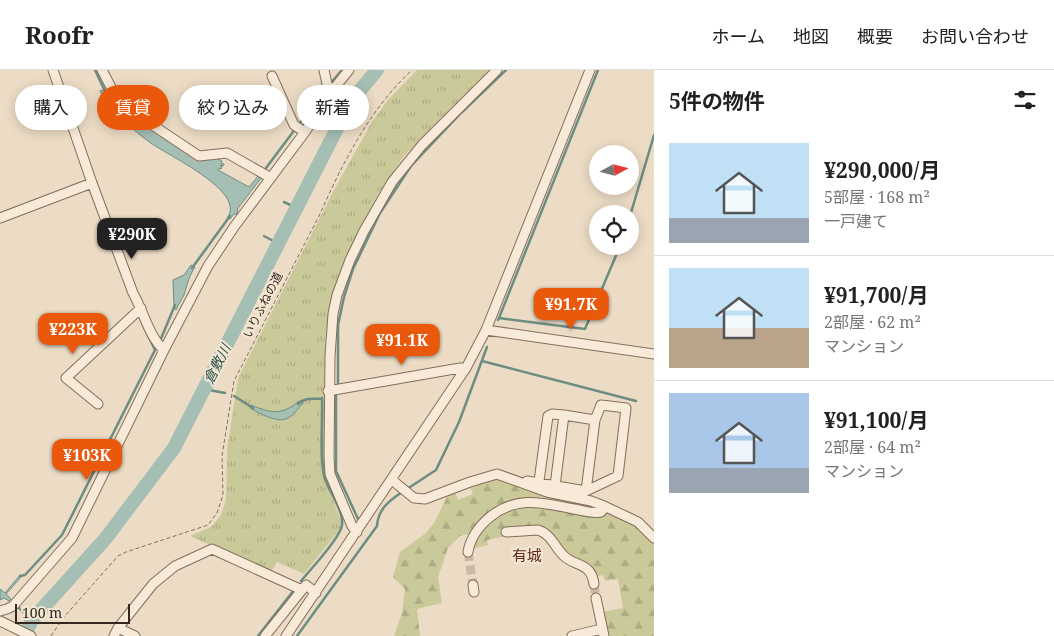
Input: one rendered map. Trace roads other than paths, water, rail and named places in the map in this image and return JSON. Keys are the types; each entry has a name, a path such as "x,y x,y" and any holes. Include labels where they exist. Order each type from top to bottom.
{"street":[{"path":"53,70 132,293 160,346"},
{"path":"102,70 116,95 145,120 199,156 227,153 265,175"},
{"path":"324,70 328,85"},
{"path":"332,85 349,70"},
{"path":"357,532 345,511 330,474 333,390 331,327 337,295 350,260 392,182 407,162 497,70"},
{"path":"292,634 316,592 466,368 486,330 590,70"},
{"path":"272,76 297,124"},
{"path":"0,611 13,606 72,538 160,346 265,175 298,130"},
{"path":"0,218 92,183"},
{"path":"98,404 66,378 141,308"},
{"path":"486,330 654,354"},
{"path":"333,390 466,368"},
{"path":"507,477 586,491 618,476 626,408 601,405 599,408 595,420 586,491"},
{"path":"539,481 548,416 552,414 595,420"},
{"path":"555,486 564,416"},
{"path":"392,480 414,498 425,499 497,474 547,492 591,501 638,522 654,538"},
{"path":"468,552 469,543 486,520 500,509 511,504 526,502 546,504 592,514 601,512 605,507"},
{"path":"506,532 543,531 548,534 562,554 588,570 592,575 594,584"},
{"path":"135,636 116,632 153,584 175,566 212,549 302,590"},
{"path":"265,636 306,585 316,592"},
{"path":"572,636 603,633 596,598"},
{"path":"2,622 31,636"}],"waterway":[{"path":"95,70 102,85"},
{"path":"330,84 342,70"},
{"name":"倉敷川","path":"24,636 32,620 106,538 174,448 351,101 377,70"},
{"path":"338,387 338,325 344,297 353,269 380,213 411,166 461,113 506,70"},
{"path":"499,318 598,70"},
{"path":"263,172 297,127"},
{"path":"633,205 654,135"},
{"path":"284,202 297,208"},
{"path":"192,268 230,216"},
{"path":"264,236 279,244"},
{"path":"498,320 499,318 585,329 616,255"},
{"path":"160,341 175,305"},
{"path":"143,325 155,350"},
{"path":"20,576 25,575 62,535 157,346"},
{"path":"407,489 436,470 459,422 487,347"},
{"path":"482,361 636,401"},
{"path":"204,389 225,393"},
{"path":"336,392 336,471 358,519"},
{"path":"234,396 253,408"},
{"path":"301,581 331,545 342,525 341,514 323,471 322,398"},
{"path":"298,404 306,399 322,399"},
{"path":"297,636 377,526 382,510 402,492"},
{"path":"258,636 294,590"},
{"path":"18,607 32,620"}],"tunnel":[{"path":"468,552 473,585"},
{"path":"594,584 596,598"}],"district":[{"name":"有城","path":"527,556"}]}
